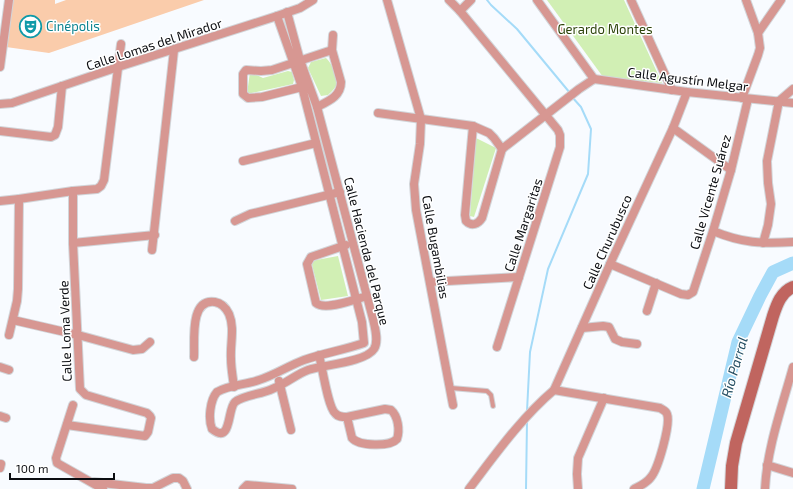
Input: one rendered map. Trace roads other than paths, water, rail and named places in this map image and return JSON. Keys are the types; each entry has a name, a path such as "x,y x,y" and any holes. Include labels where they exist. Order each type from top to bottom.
{"main road":[{"path":"732,489 732,466 736,443 773,316 779,299 784,292 793,287"}],"street":[{"path":"0,67 9,0"},
{"name":"Calle Lomas del Mirador","path":"0,104 12,103 277,16 300,8 313,0"},
{"name":"Calle Bugambilias","path":"387,0 421,119 420,144 414,194 453,405"},
{"name":"Calle Margaritas","path":"449,0 460,11 546,114 560,135 560,147 497,347"},
{"path":"460,11 471,0"},
{"path":"473,126 465,215 466,221 469,224 475,225 478,224 482,218 502,149 546,114 594,79 537,0"},
{"path":"631,0 672,90"},
{"name":"Calle Vicente Suárez","path":"656,283 684,295 688,295 693,292 713,231 731,170 745,98 760,48 758,33 746,0"},
{"path":"758,33 782,0"},
{"name":"Calle Hacienda del Parque","path":"287,12 296,61"},
{"name":"Calle Hacienda del Parque","path":"277,16 306,86 318,107 367,296 376,337 377,351"},
{"path":"318,107 337,95 341,87 332,50 333,35"},
{"path":"0,201 97,189 103,184 121,44"},
{"path":"152,250 155,235 174,50"},
{"path":"306,86 262,97 251,98 245,97 243,94 243,77 246,70 267,71 332,50"},
{"name":"Calle Agustín Melgar","path":"594,79 687,92 793,102"},
{"path":"0,131 52,136 55,135 58,127 62,86"},
{"name":"Calle Hacienda del Parque","path":"306,86 316,143 364,330 364,343"},
{"path":"763,243 768,225 771,204 767,161 779,101 793,89"},
{"name":"Calle Churubusco","path":"469,489 516,428 554,390 673,128 687,92"},
{"path":"378,113 473,126 489,133 502,149"},
{"path":"673,128 731,170"},
{"path":"243,161 316,143"},
{"name":"Calle Loma Verde","path":"67,425 145,436 148,432 151,418 147,413 82,392 79,384 73,191"},
{"path":"235,221 250,214 340,192"},
{"path":"9,336 18,289 19,199"},
{"path":"713,231 734,239 763,243 793,242"},
{"path":"74,243 155,235"},
{"path":"353,243 310,257 308,260 308,267 316,303 324,307 367,296"},
{"path":"610,264 656,283 647,311"},
{"path":"430,282 519,277"},
{"path":"194,357 195,332 200,307 205,303 218,303 226,309 231,323 231,361 234,387"},
{"path":"13,320 78,335 133,350 142,349 150,342"},
{"path":"582,328 603,326 609,327 615,339 637,344"},
{"path":"364,343 377,351 366,356 307,371 271,390 240,399 234,402 231,407 226,430 222,432 214,431 211,426 211,406 215,394 220,390 258,381 276,374 302,360 364,343"},
{"path":"319,355 332,410 338,416 347,417 384,409 391,410 395,414 399,429 397,439 392,443 359,443 352,438 347,417"},
{"path":"0,367 9,370"},
{"path":"765,489 767,465 793,367"},
{"path":"276,374 291,430"},
{"path":"554,390 660,408 667,414 667,426 656,470 647,481 634,489"},
{"path":"578,489 578,458 604,398"},
{"path":"73,404 56,458 57,463 103,489"},
{"path":"767,465 793,473"},
{"path":"92,482 153,488 173,478 179,478 183,481 187,489"},
{"path":"243,489 247,485 292,489"}],"lane":[{"path":"451,388 487,391 491,395 494,406"}],"waterway":[{"path":"487,0 517,29 570,93"},
{"path":"527,411 530,352 548,269 588,174 591,129 581,107 572,97"},
{"name":"Río Parral","path":"703,489 738,342 773,272 793,263"},
{"path":"526,489 527,421"}],"place":[{"name":"Cinépolis","path":"30,26"}],"park label":[{"name":"Gerardo Montes","path":"605,29"}]}
